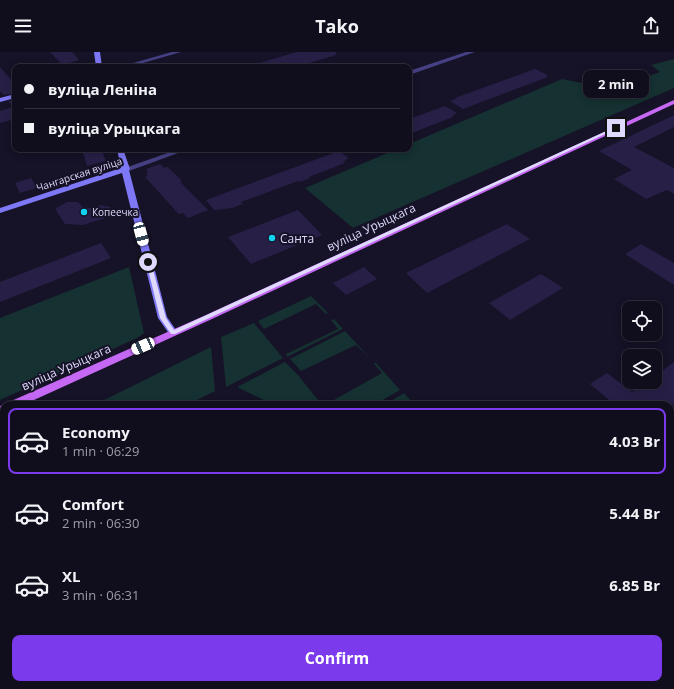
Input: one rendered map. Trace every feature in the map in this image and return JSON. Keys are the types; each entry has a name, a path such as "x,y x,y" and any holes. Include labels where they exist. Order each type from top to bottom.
{"main road":[{"path":"97,52 99,64"},
{"path":"0,100 12,97"},
{"name":"вуліца Урыцкага","path":"22,401 674,102"},
{"path":"121,152 137,221 163,318 173,333"},
{"name":"Чангарская вуліца","path":"0,211 126,169"}],"street":[{"path":"133,64 178,52"},
{"path":"412,73 472,52"},
{"name":"Чангарская вуліца","path":"126,169 177,152"}],"green space":[{"path":"674,59 674,88 353,228 305,188 390,152 412,152 412,143 562,79 612,89 660,72 651,65"},
{"path":"129,267 144,333 137,338 0,400 0,318"},
{"path":"311,296 328,313 326,314 316,304 264,329 258,321"},
{"path":"334,319 343,329 287,357 286,354 338,329 331,320"},
{"path":"254,323 283,358 226,387 221,337"},
{"path":"345,331 370,358 356,345 301,371 290,359"},
{"path":"211,347 215,391 195,401 102,401"},
{"path":"285,362 298,375 319,401 266,401 237,387"},
{"path":"376,363 400,390 381,401 332,401 382,373 374,364"},
{"path":"404,393 411,401 391,401"}],"building":[{"path":"50,52 72,52 79,60 65,64 61,64"},
{"path":"297,52 336,52 336,55 309,63 310,64 256,64"},
{"path":"0,67 12,81 12,94 4,95 0,91"},
{"path":"535,69 548,75 546,76 548,77 463,109 450,101 456,99 455,98"},
{"path":"12,100 12,106 8,101"},
{"path":"445,106 457,113 452,116 453,117 412,133 412,118"},
{"path":"12,107 12,120 0,123 0,111"},
{"path":"674,115 674,127 634,147 674,168 674,194 667,190 646,199 614,179 632,170 599,151"},
{"path":"83,152 102,152 106,161 87,166"},
{"path":"336,152 340,152 349,158 343,162 345,163 309,177 310,178 241,202 243,204 232,208 214,210 206,200"},
{"path":"160,164 164,168 167,167 172,171 182,181 180,182 208,210 188,218 183,213 179,214 145,177 148,176 146,174 148,173 146,169"},
{"path":"31,178 37,188 20,193 15,183"},
{"name":"Копеечка","path":"67,202 78,202 83,207 90,208 100,205 110,207 112,216 83,225 65,224 55,209"},
{"path":"298,210 322,235 251,264 228,237"},
{"path":"507,224 530,239 427,293 406,273"},
{"path":"101,243 111,258 0,302 0,282"},
{"path":"641,244 674,263 674,285 625,254"},
{"path":"364,267 377,279 346,295 333,283"},
{"path":"541,274 563,288 510,320 489,303"},
{"path":"674,362 674,401 610,401 590,384 607,373 622,384 622,389 628,389 632,392 636,389 662,389 662,371"}],"place":[{"name":"Копеечка","path":"84,212"},
{"name":"Санта","path":"272,238"}],"route":[{"path":"148,262 163,318 173,333 616,128"}]}
